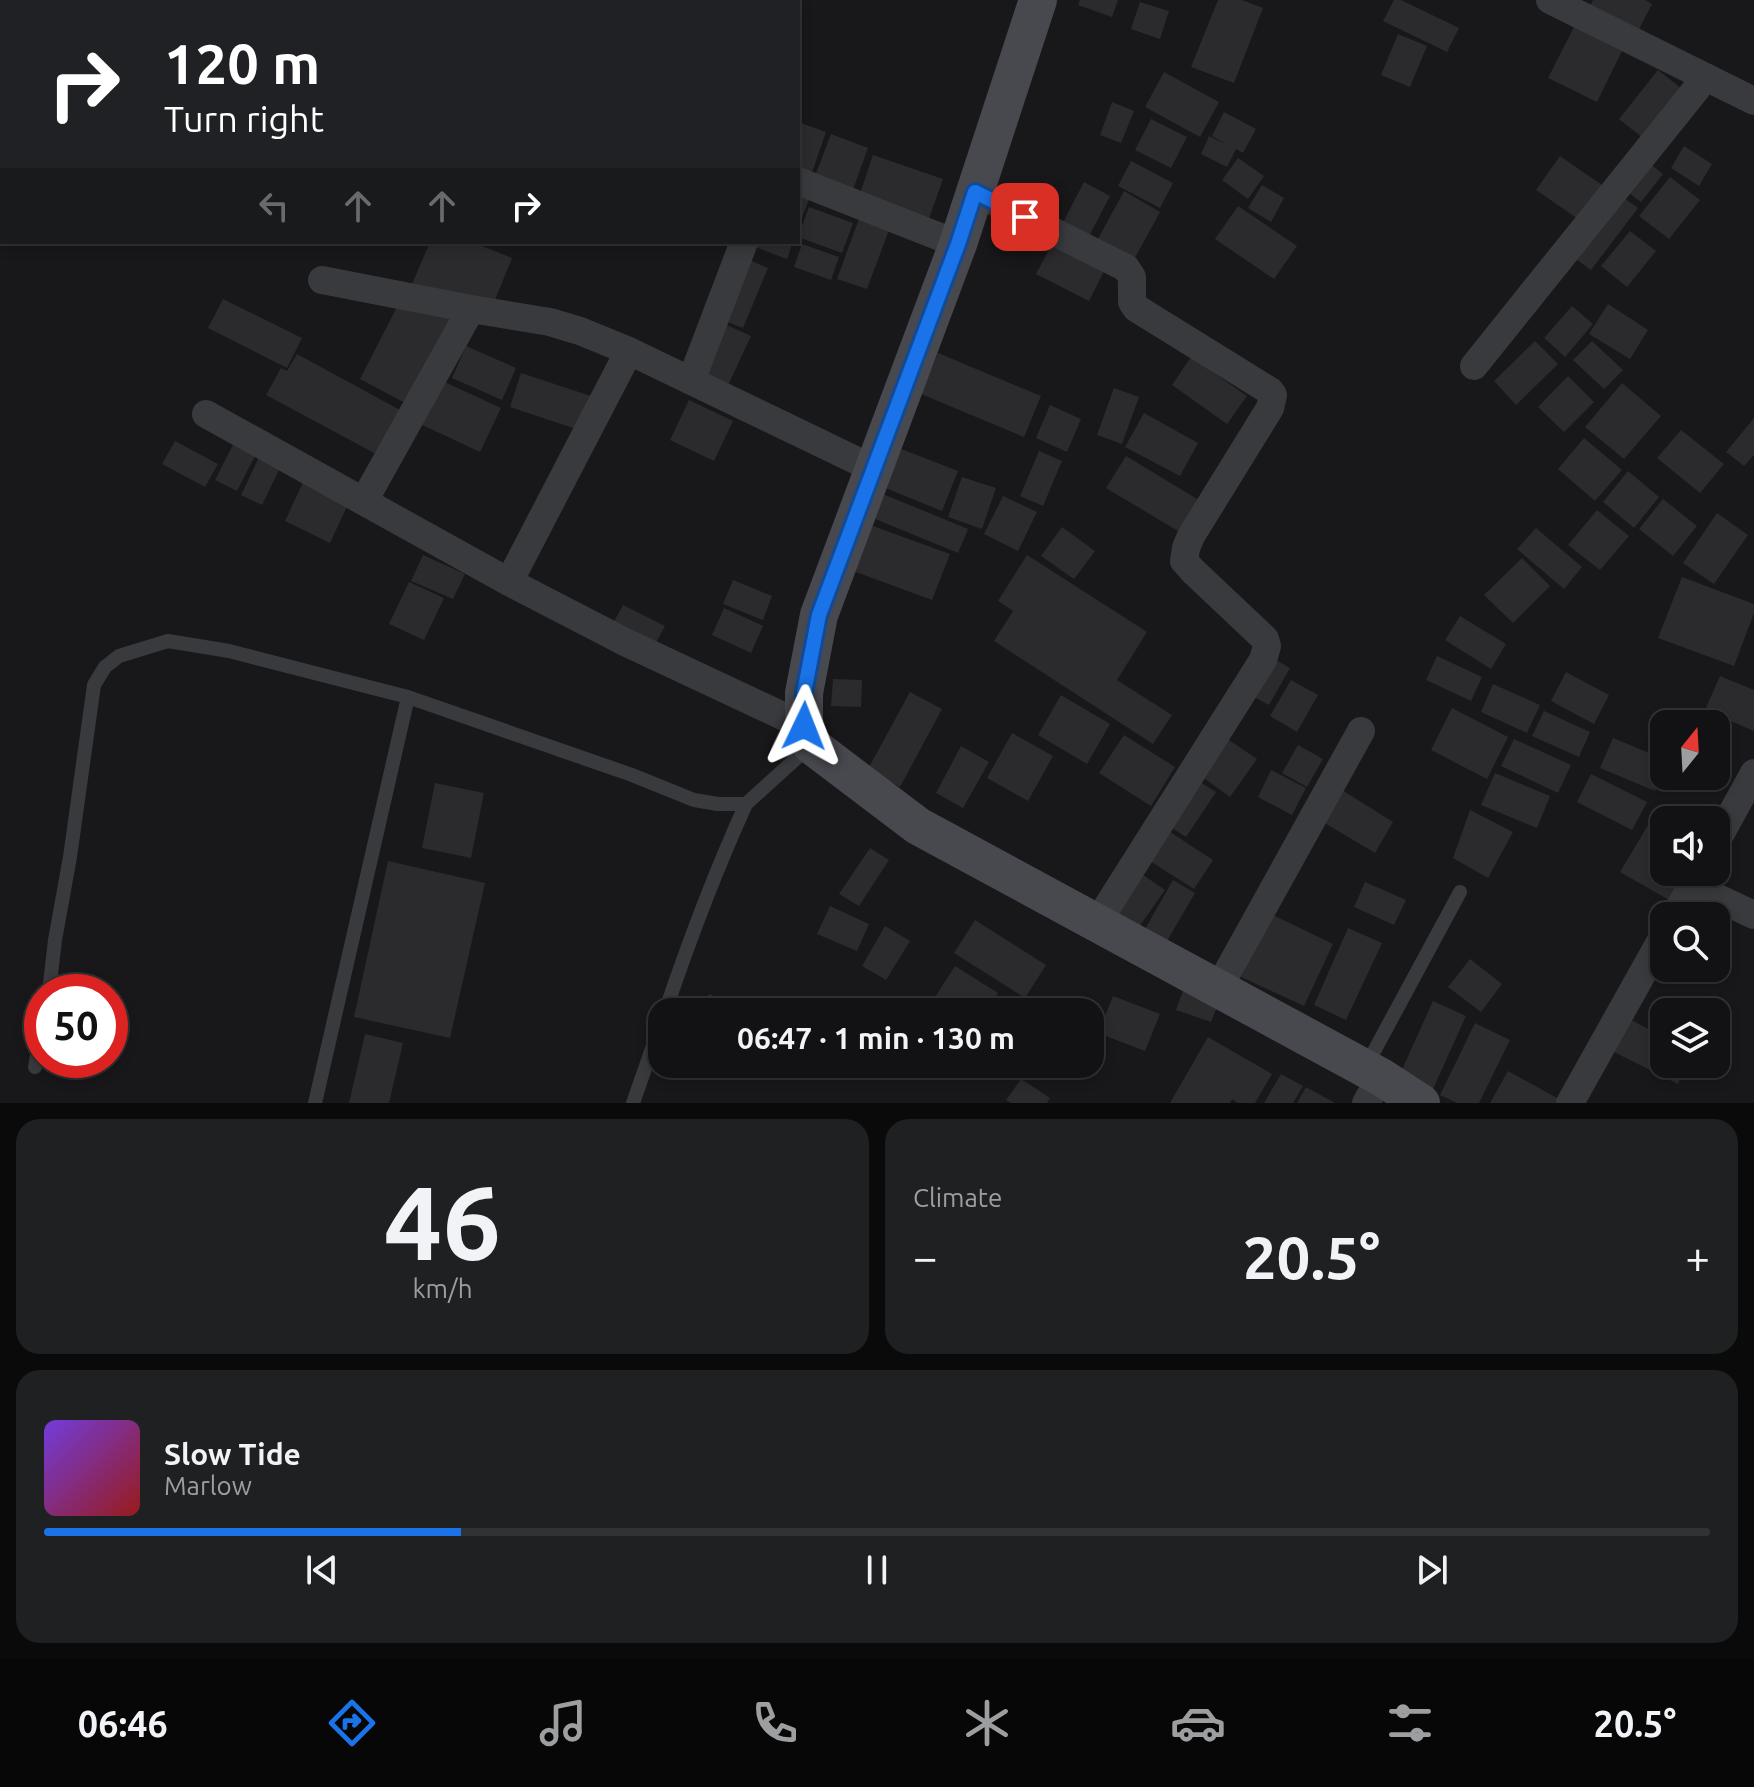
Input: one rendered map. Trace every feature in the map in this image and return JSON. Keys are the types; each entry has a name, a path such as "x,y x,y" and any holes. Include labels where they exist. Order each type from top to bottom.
{"main road":[{"path":"1038,0 958,244 819,615 804,693 807,735 918,826 1218,989 1371,1083 1421,1103"}],"street":[{"path":"1550,0 1586,8 1754,101"},
{"path":"1474,366 1706,77"},
{"path":"800,182 958,244"},
{"path":"975,192 1126,268 1132,277 1132,302 1136,308 1273,395 1270,408 1191,536 1184,561 1265,639 1267,646 1263,660 1097,923"},
{"path":"691,381 743,244"},
{"path":"322,280 550,322 602,338 874,469"},
{"path":"364,501 471,309"},
{"path":"509,582 629,351"},
{"path":"206,414 509,582 807,735"},
{"path":"1218,989 1361,731"},
{"path":"1730,817 1754,773"},
{"path":"1707,886 1754,915"},
{"path":"1570,1103 1650,960"}],"lane":[{"path":"51,974 94,685 105,667 119,656 168,641 229,651 408,697 632,775 694,800 746,804"},
{"path":"315,1103 408,697"},
{"path":"670,998 688,943 746,804 807,735"},
{"path":"1371,1083 1460,892"},
{"path":"633,1103 648,1060"}],"building":[{"path":"1080,0 1118,0 1112,17 1078,5"},
{"path":"1218,0 1242,0 1263,8 1234,83 1191,67"},
{"path":"1394,0 1401,0 1459,28 1447,52 1383,21"},
{"path":"1593,0 1645,0 1652,4 1637,33 1589,8"},
{"path":"1140,2 1169,11 1160,39 1131,29"},
{"path":"1574,27 1622,51 1597,102 1548,78"},
{"path":"1398,34 1427,46 1410,87 1381,75"},
{"path":"1658,70 1687,93 1648,142 1619,119"},
{"path":"1164,72 1219,102 1200,137 1145,107"},
{"path":"1112,102 1134,111 1121,143 1100,135"},
{"path":"1224,112 1256,129 1243,153 1236,149 1227,167 1201,154 1209,136 1229,146 1212,136"},
{"path":"1151,119 1187,137 1171,168 1135,150"},
{"path":"800,123 826,132 810,178 800,175"},
{"path":"831,134 868,148 850,198 812,184"},
{"path":"1684,146 1712,164 1699,186 1671,168"},
{"path":"873,155 943,179 927,224 858,200"},
{"path":"1560,156 1602,185 1578,219 1536,190"},
{"path":"1238,158 1264,176 1248,199 1222,180"},
{"path":"1131,161 1173,183 1160,208 1118,186"},
{"path":"1648,162 1663,174 1641,202 1626,191"},
{"path":"1670,177 1700,200 1669,239 1639,216"},
{"path":"1084,182 1110,196 1085,244 1059,230"},
{"path":"1262,185 1284,198 1271,222 1248,208"},
{"path":"1124,191 1160,212 1130,267 1093,248"},
{"path":"1615,191 1638,208 1591,270 1568,253"},
{"path":"800,195 809,199 800,223"},
{"path":"1238,206 1297,246 1274,279 1215,239"},
{"path":"809,207 853,223 842,253 800,238"},
{"path":"859,219 889,230 867,289 837,279"},
{"path":"1630,231 1656,251 1627,287 1601,266"},
{"path":"429,244 477,244 512,258 493,305 412,284"},
{"path":"747,244 792,244 787,259"},
{"path":"802,244 839,257 831,280 794,267"},
{"path":"1052,244 1104,271 1089,301 1036,274"},
{"path":"742,257 768,268 743,328 717,318"},
{"path":"223,299 302,338 287,368 208,328"},
{"path":"1608,304 1648,330 1630,359 1589,334"},
{"path":"398,305 455,316 407,404 360,379"},
{"path":"1572,306 1593,324 1565,357 1544,338"},
{"path":"722,323 751,336 724,394 695,381"},
{"path":"1535,341 1558,364 1516,405 1494,381"},
{"path":"1592,341 1623,370 1604,389 1573,360"},
{"path":"466,346 516,368 502,400 452,378"},
{"path":"938,353 1041,396 1024,437 921,394"},
{"path":"297,354 400,410 376,454 266,395 281,368 287,371"},
{"path":"1191,357 1247,396 1227,424 1172,385"},
{"path":"521,373 591,396 579,430 510,407"},
{"path":"1568,376 1594,402 1564,432 1538,407"},
{"path":"438,379 501,408 480,452 418,423"},
{"path":"1622,383 1661,416 1624,459 1585,427"},
{"path":"1114,388 1139,397 1122,444 1097,435"},
{"path":"689,400 733,421 714,461 670,440"},
{"path":"1050,405 1081,419 1067,452 1036,438"},
{"path":"1144,413 1198,443 1180,476 1125,447"},
{"path":"1754,418 1754,455 1744,466 1726,452"},
{"path":"1681,430 1724,464 1700,493 1657,458"},
{"path":"1584,438 1622,470 1595,501 1558,469"},
{"path":"236,439 258,450 237,491 215,480"},
{"path":"175,441 218,464 205,487 162,464"},
{"path":"899,448 958,471 942,511 883,487"},
{"path":"262,451 283,462 262,505 241,495"},
{"path":"1039,451 1062,461 1043,506 1020,496"},
{"path":"1126,456 1202,502 1183,534 1106,488"},
{"path":"1628,471 1659,497 1634,528 1603,502"},
{"path":"962,477 996,488 982,529 948,517"},
{"path":"305,478 350,500 330,543 285,521"},
{"path":"878,492 968,529 958,553 868,516"},
{"path":"1003,496 1037,512 1018,551 984,534"},
{"path":"1663,499 1697,526 1673,556 1639,529"},
{"path":"1597,510 1629,536 1600,570 1568,545"},
{"path":"1717,513 1748,535 1714,584 1683,563"},
{"path":"862,522 950,554 932,600 845,568"},
{"path":"1062,527 1095,551 1074,579 1041,556"},
{"path":"1536,528 1582,567 1564,589 1517,549"},
{"path":"423,555 465,574 453,599 411,581"},
{"path":"1027,555 1147,632 1117,680 1172,715 1153,744 994,641 1013,611 998,601"},
{"path":"1522,558 1550,586 1513,623 1484,595"},
{"path":"1682,577 1754,604 1754,613 1734,666 1658,638"},
{"path":"733,580 772,596 763,620 723,604"},
{"path":"409,582 444,598 424,640 389,624"},
{"path":"623,605 665,626 651,652 609,631"},
{"path":"724,608 763,626 751,653 712,635"},
{"path":"1460,616 1506,644 1491,669 1445,640"},
{"path":"1269,656 1290,668 1269,705 1248,694"},
{"path":"1437,656 1482,677 1471,701 1426,680"},
{"path":"1566,672 1609,695 1594,724 1551,701"},
{"path":"1720,676 1754,690 1754,731 1730,721 1730,710 1705,710"},
{"path":"833,679 862,680 861,707 831,706"},
{"path":"1291,680 1318,695 1297,732 1270,716"},
{"path":"1493,684 1540,705 1527,733 1481,712"},
{"path":"910,692 942,709 900,787 868,769"},
{"path":"1061,695 1110,724 1087,764 1038,735"},
{"path":"1452,708 1508,737 1487,779 1431,750"},
{"path":"1544,711 1590,732 1579,757 1532,736"},
{"path":"1012,733 1053,756 1028,801 987,778"},
{"path":"1124,735 1175,767 1151,806 1099,773"},
{"path":"1223,736 1257,759 1230,797 1197,773"},
{"path":"1613,738 1650,753 1650,789 1600,768"},
{"path":"1514,739 1571,765 1558,793 1501,766"},
{"path":"1298,745 1323,759 1307,787 1282,773"},
{"path":"961,746 989,762 963,808 936,793"},
{"path":"1271,770 1306,788 1292,815 1258,797"},
{"path":"1495,773 1550,796 1537,828 1481,805"},
{"path":"1591,774 1647,802 1632,830 1577,802"},
{"path":"1192,777 1216,792 1186,837 1163,822"},
{"path":"435,783 484,793 471,858 422,848"},
{"path":"1342,790 1393,822 1375,853 1323,822"},
{"path":"1470,810 1513,832 1488,878 1453,858"},
{"path":"1650,822 1650,886 1686,886 1677,902 1672,902 1620,872"},
{"path":"1161,826 1213,860 1194,889 1142,856"},
{"path":"870,848 889,860 859,906 839,894"},
{"path":"388,861 485,883 450,1038 354,1017"},
{"path":"1136,870 1165,890 1134,934 1104,914"},
{"path":"1173,880 1195,893 1167,941 1145,929"},
{"path":"1365,882 1406,900 1394,925 1354,907"},
{"path":"830,906 869,924 857,951 817,934"},
{"path":"1271,914 1333,944 1304,1006 1241,977"},
{"path":"975,920 1046,965 1025,998 954,953"},
{"path":"885,926 910,941 886,980 862,966"},
{"path":"1348,928 1382,943 1346,1020 1314,1005"},
{"path":"1470,959 1502,984 1481,1012 1448,987"},
{"path":"955,966 998,993 995,998 934,998"},
{"path":"1183,991 1218,1004 1211,1022 1176,1010"},
{"path":"1113,996 1160,1014 1145,1051 1104,1035 1104,1018"},
{"path":"1433,1001 1466,1016 1433,1089 1400,1074"},
{"path":"1631,1020 1650,1030 1650,1070 1614,1052"},
{"path":"1475,1023 1510,1040 1479,1103 1457,1103 1440,1095"},
{"path":"365,1034 403,1043 389,1103 349,1103"},
{"path":"1208,1037 1272,1074 1255,1103 1238,1103 1232,1099 1230,1103 1170,1103"},
{"path":"1508,1071 1566,1103 1490,1103"},
{"path":"1281,1074 1303,1086 1293,1103 1264,1103"},
{"path":"1666,1078 1681,1078 1678,1084"},
{"path":"1021,1079 1050,1098 1047,1103 1011,1103 1006,1100"},
{"path":"1306,1087 1335,1103 1297,1103"}],"route":[{"path":"804,726 804,693 819,615 975,192 1025,217"}]}
